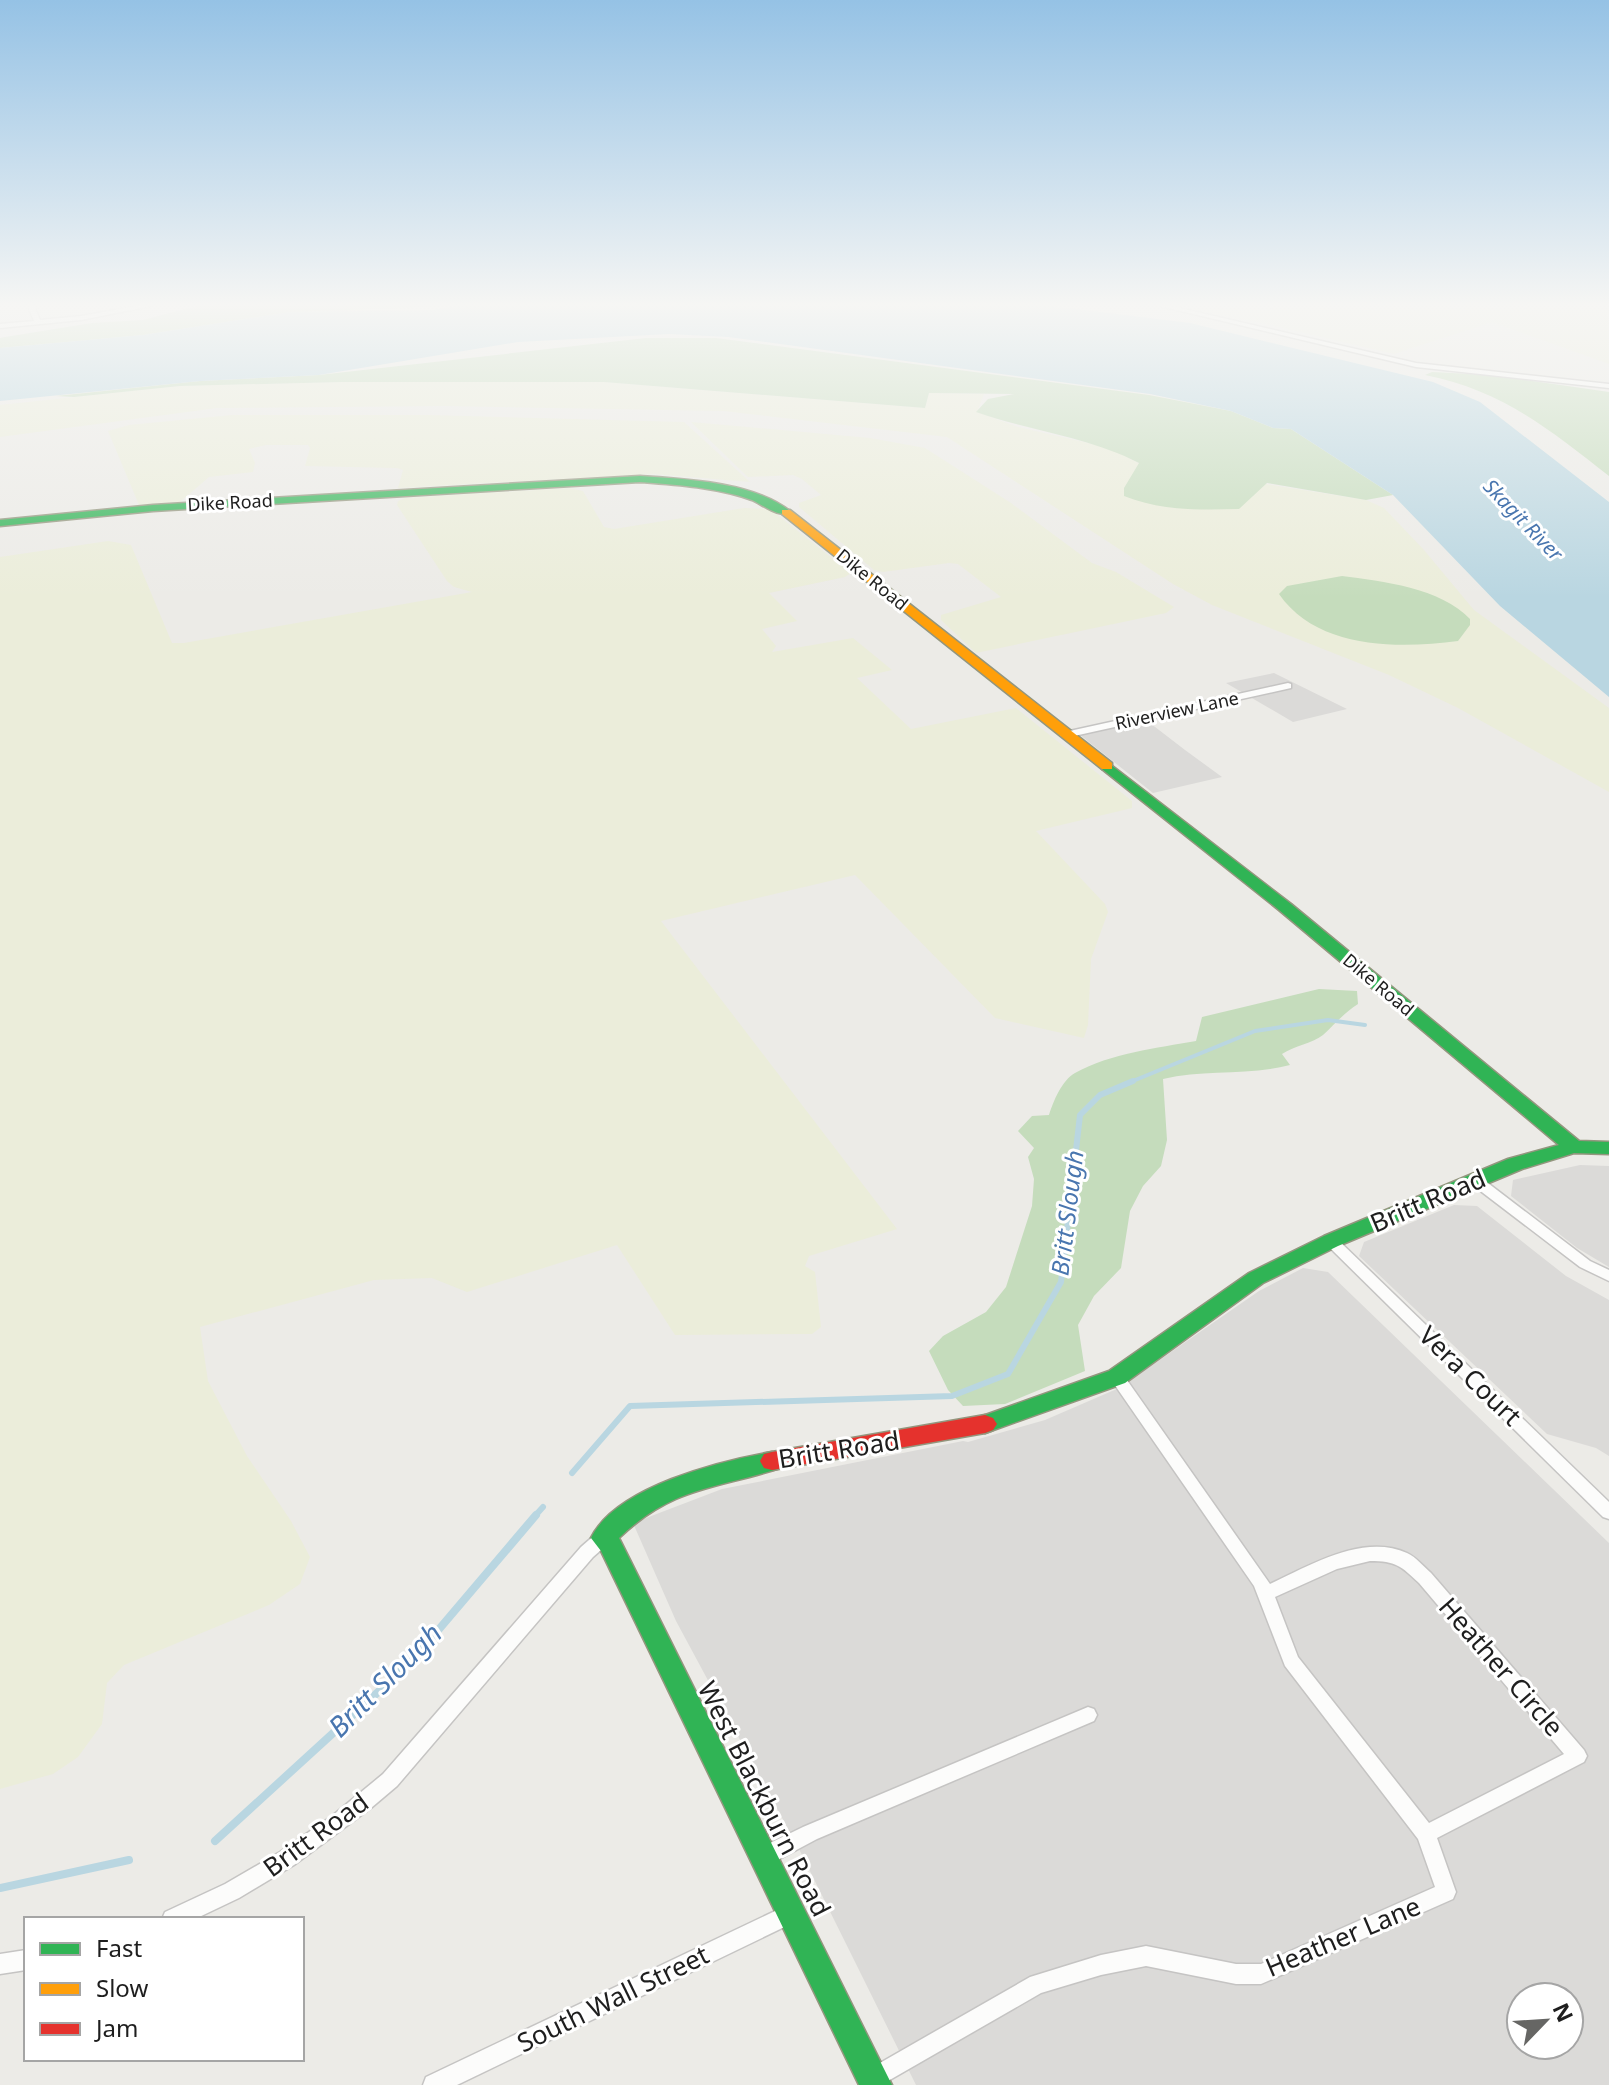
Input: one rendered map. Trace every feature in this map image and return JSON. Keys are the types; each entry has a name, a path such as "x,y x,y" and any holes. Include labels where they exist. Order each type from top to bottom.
{"street":[{"name":"Dike Road","path":"0,523 144,509 640,479 728,489 759,497 795,518 1289,911 1574,1147"},
{"name":"Riverview Lane","path":"1065,735 1288,686"},
{"name":"Britt Road","path":"176,1917 297,1856 354,1812 390,1780 587,1552 637,1508 741,1466 994,1422 1117,1377 1256,1278 1331,1241 1515,1164 1574,1147 1609,1148"},
{"path":"1475,1180 1585,1264 1609,1276"},
{"name":"Vera Court","path":"1331,1241 1609,1512"},
{"path":"1117,1377 1261,1583 1291,1661 1426,1834"},
{"name":"West Blackburn Road","path":"603,1538 610,1544 874,2082"},
{"name":"Heather Circle","path":"1265,1594 1352,1557 1377,1553 1401,1558 1425,1578 1578,1756 1426,1834"},
{"path":"765,1856 810,1833 1088,1715"},
{"name":"Heather Lane","path":"874,2082 1037,1984 1101,1965 1146,1956 1236,1974 1261,1974 1446,1892 1426,1834"},
{"name":"South Wall Street","path":"434,2085 792,1913"},
{"path":"0,1964 24,1960"}],"shaded area":[{"path":"1274,673 1347,709 1293,722 1226,683"},
{"path":"1146,720 1222,777 1153,793 1080,735"},
{"path":"1580,1165 1609,1166 1609,1267 1577,1248 1511,1196 1513,1180"},
{"path":"1454,1205 1477,1206 1566,1276 1609,1300 1609,1456 1596,1448 1547,1434 1359,1256 1364,1242"},
{"path":"1303,1268 1328,1272 1609,1543 1609,2085 916,2085 801,1853 676,1621 633,1523 722,1489 968,1442 1045,1420 1119,1388 1259,1291"}],"green space":[{"path":"867,403 925,408 926,403 980,403 977,412 1018,427 1110,448 1140,464 1366,500 1384,508 1474,610 1609,708 1609,792 1458,708 1389,675 1212,605 1173,584 947,437 724,411 444,406 217,408 0,437 0,405"},
{"path":"867,403 926,403 925,408"},
{"path":"984,403 1192,403 1231,411 1273,428 1291,429 1393,495 1366,500 1267,483 1239,509 1210,510 1152,504 1124,496 1124,488 1139,463 1080,440 976,412"},
{"path":"1506,403 1609,403 1609,476 1566,443"},
{"path":"232,415 430,415 684,422 750,482 653,474 398,488 403,470 397,468 305,466 310,448 308,445 266,445 249,449 255,463 253,472 209,477 180,502 139,505 108,431 129,425"},
{"path":"691,422 870,438 925,448 1011,503 1092,563 1116,572 1174,607 1166,613 976,653 941,620 941,615 1001,597 958,564 883,572 874,570 799,507 799,503 821,495 802,479 793,475 748,477"},
{"path":"569,488 583,491 604,527 614,529 744,508 770,509 851,573 845,577 769,593 797,621 762,629 776,646 772,652 853,638 892,670 857,678 911,729 1016,708 1132,801 1132,808 1036,831 1105,904 1108,912 1091,959 1088,1025 1084,1038 995,1018 855,875 661,921 897,1229 809,1256 805,1266 815,1272 821,1327 812,1334 675,1335 617,1245 467,1292 432,1278 374,1280 200,1327 208,1381 247,1456 291,1521 310,1557 300,1584 269,1605 124,1665 107,1683 102,1724 78,1757 53,1774 0,1789 0,557 108,541 131,545 172,643 184,643 472,592 454,587 447,581 397,505 398,501"},
{"path":"1342,576 1427,593 1458,608 1470,619 1470,625 1458,641 1410,645 1360,641 1314,626 1295,612 1279,594 1287,586"},
{"path":"1319,989 1357,991 1358,1004 1319,1038 1282,1054 1290,1065 1163,1079 1167,1140 1161,1166 1143,1186 1130,1211 1121,1268 1094,1296 1078,1325 1085,1371 1005,1404 963,1406 948,1390 929,1351 943,1336 986,1312 1006,1287 1032,1206 1034,1179 1028,1157 1034,1148 1018,1131 1032,1116 1049,1115 1066,1081 1089,1066 1134,1052 1196,1041 1202,1017"}],"water":[{"name":"Skagit River","path":"1194,403 1482,403 1609,502 1609,697 1500,606 1393,495 1291,429 1273,428 1231,411"}],"waterway":[{"name":"Britt Slough","path":"1128,1083 1255,1031 1328,1020 1365,1025"},
{"name":"Britt Slough","path":"572,1473 630,1406 952,1396 1008,1374 1061,1282 1080,1115 1100,1095 1133,1081"},
{"name":"Britt Slough","path":"534,1517 543,1507"},
{"name":"Britt Slough","path":"215,1841 412,1661 536,1515"},
{"name":"Britt Slough","path":"0,1888 129,1860"}],"traffic: fast":[{"path":"0,523 153,508 640,479 734,491 786,512"},
{"path":"1107,766 1285,907 1574,1147"},
{"path":"985,1424 1117,1377 1256,1278 1331,1241 1515,1164 1574,1147 1609,1148"},
{"path":"772,1461 720,1473 666,1492 632,1512 603,1538 610,1544 876,2085"}],"traffic: slow":[{"path":"786,512 1107,766"}],"traffic: jam":[{"path":"772,1461 985,1424"}]}
